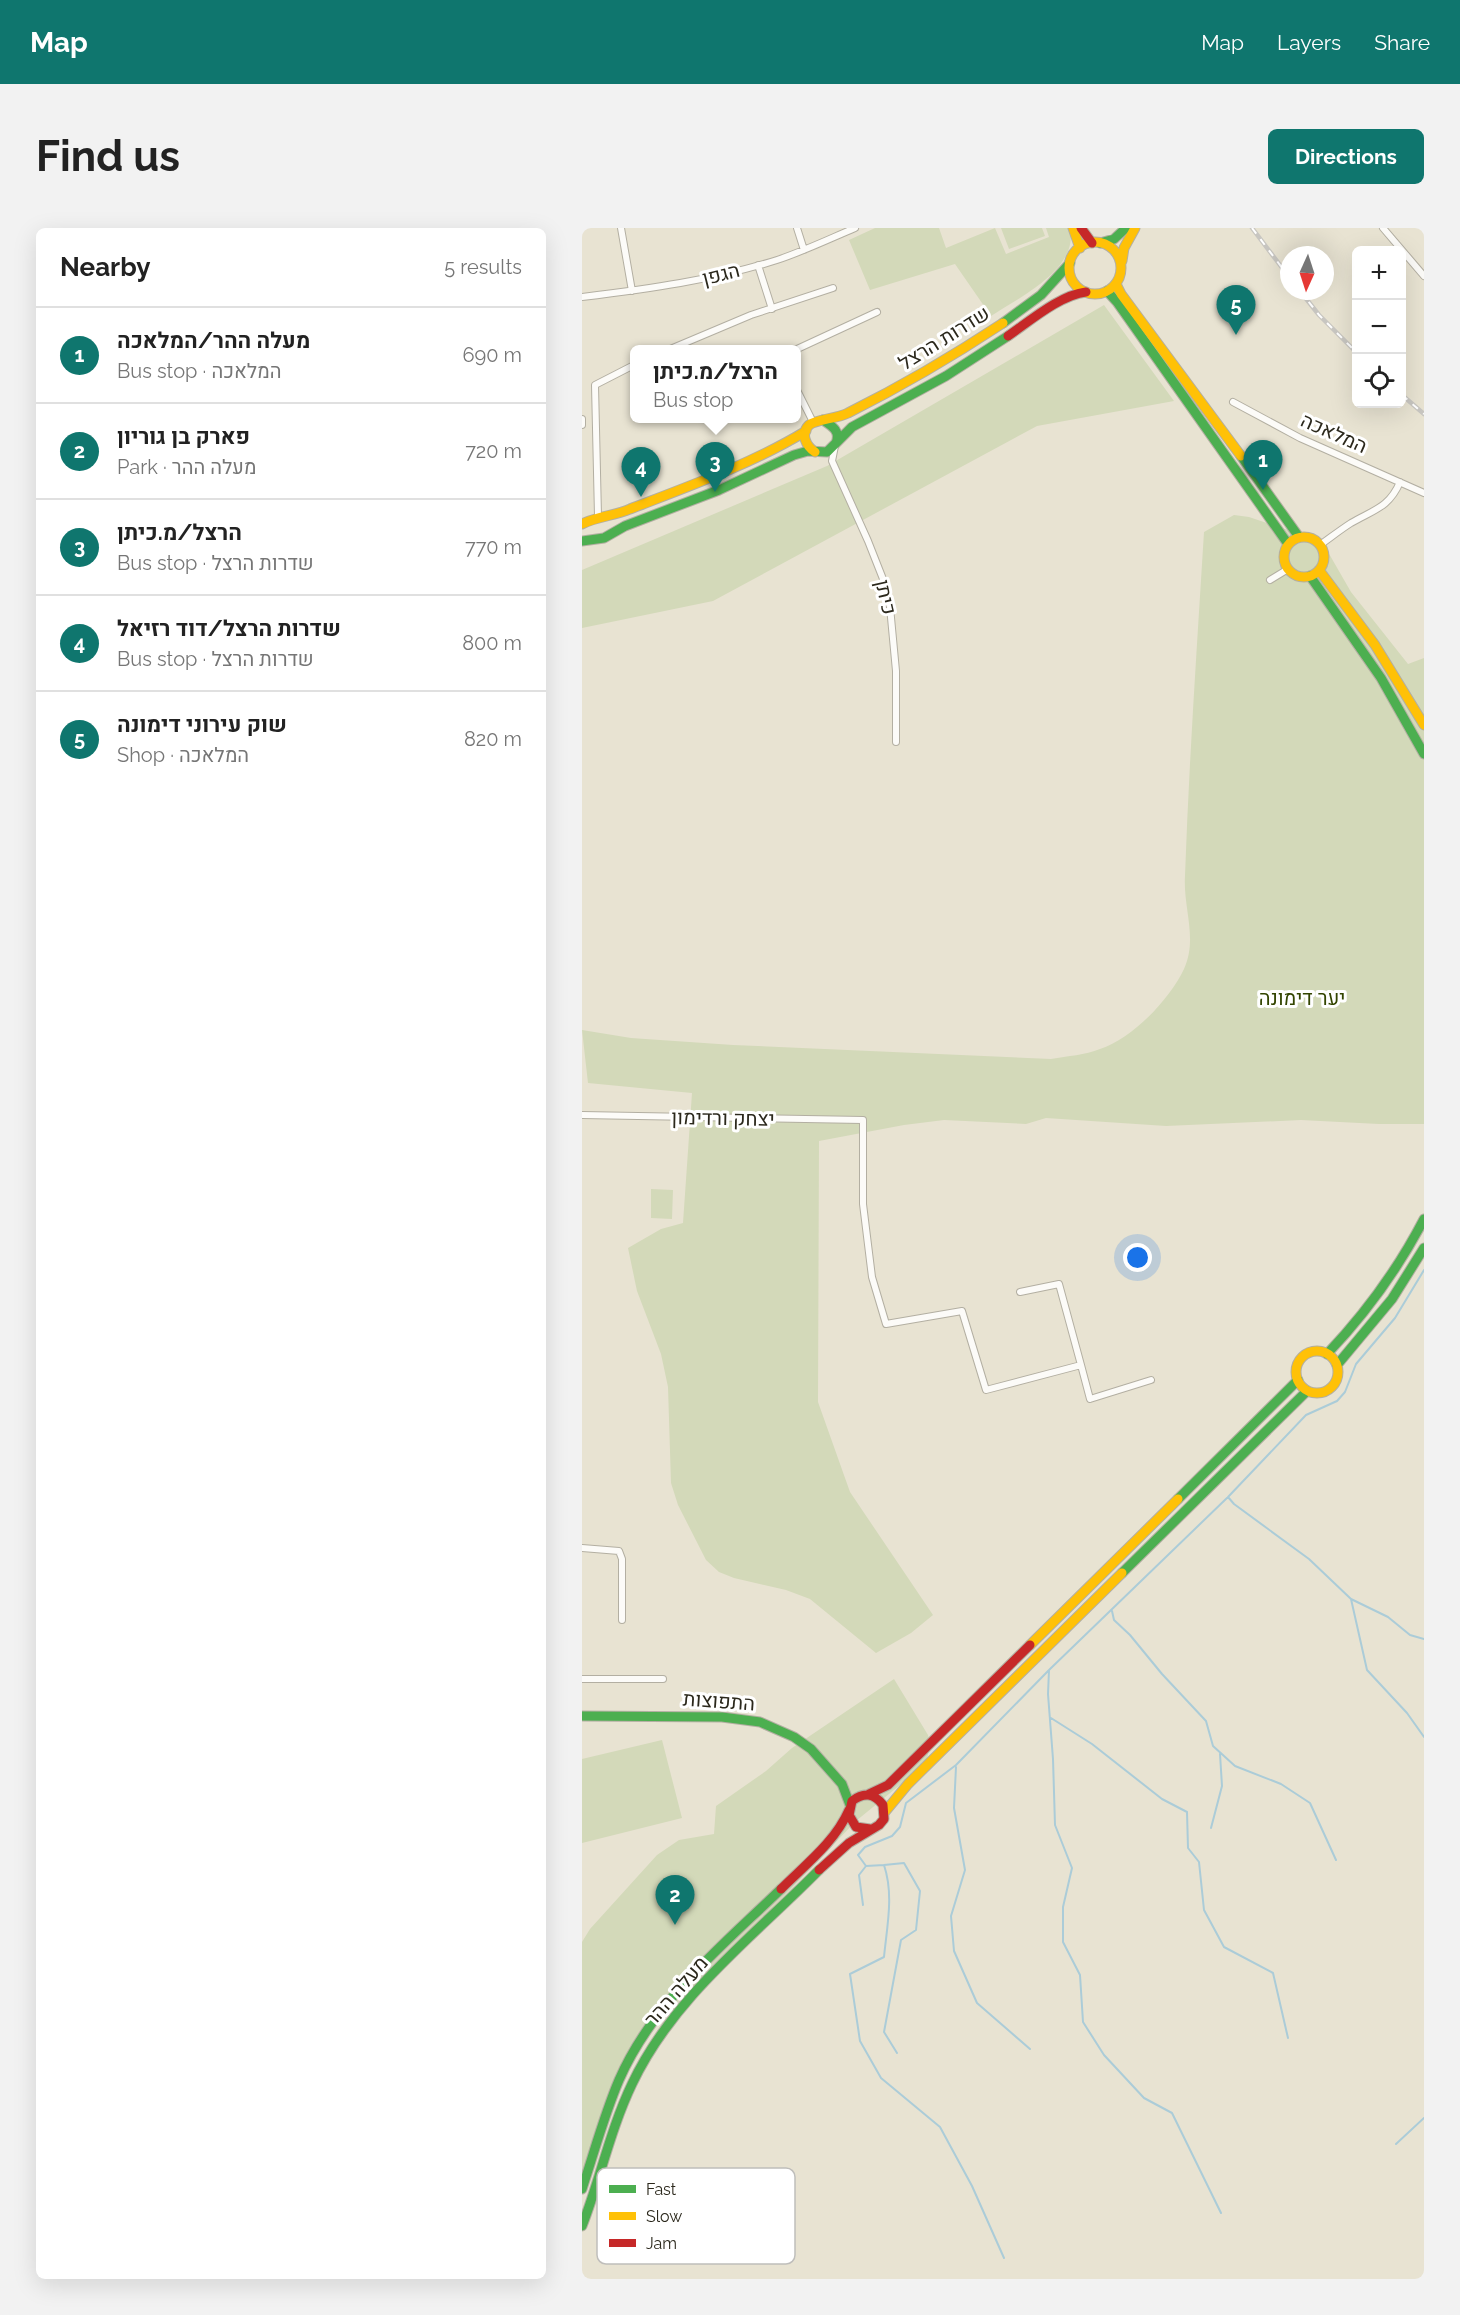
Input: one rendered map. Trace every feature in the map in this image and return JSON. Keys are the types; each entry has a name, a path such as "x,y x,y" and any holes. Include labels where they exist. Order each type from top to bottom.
{"main road":[{"path":"1073,228 1080,248"},
{"path":"1081,228 1096,243 1115,251 1121,267"},
{"path":"1126,228 1114,239 1080,248 1070,263 1073,281 1086,292 1096,294 1107,291 1116,284 1120,278 1124,248 1135,228"},
{"name":"שדרות הרצל","path":"818,421 836,418 880,398 970,344 1032,303 1062,275 1070,263"},
{"path":"1116,284 1121,294 1299,537"},
{"path":"1107,291 1288,544"},
{"name":"שדרות הרצל","path":"836,445 852,427 946,376 1064,299 1086,292"},
{"path":"582,541 596,540 612,534 718,490 794,455 808,451 827,452 836,445 838,438 835,428 828,422 818,421 788,442 713,476 623,512 602,516 584,523 583,527 587,537 596,540"},
{"path":"806,430 805,441 816,453"},
{"path":"602,516 611,517 615,525 612,534"},
{"path":"1299,537 1313,539 1320,545 1324,555 1319,570 1310,576 1298,576 1288,569 1284,559 1288,544 1299,537"},
{"path":"1319,570 1375,645 1424,725"},
{"path":"1310,576 1381,678 1424,754"},
{"path":"1326,1354 1381,1291 1424,1220"},
{"path":"1337,1365 1326,1354 1314,1352 1303,1357 1297,1368 1298,1380 1307,1391 1321,1393 1328,1390 1336,1379 1337,1365 1392,1299 1424,1248"},
{"path":"1298,1380 888,1785 855,1798 849,1808 853,1823 861,1829 870,1829 880,1823 884,1813 908,1784 1307,1391"},
{"name":"התפוצות","path":"582,1716 731,1716 749,1718 775,1726 797,1738 820,1758 845,1790 849,1808"},
{"name":"התפוצות","path":"835,1775 867,1794"},
{"path":"867,1794 879,1799 884,1813"},
{"name":"מעלה ההר","path":"582,2189 619,2080 647,2030 692,1975 830,1841 843,1824 849,1808"},
{"name":"מעלה ההר","path":"603,2168 632,2085 644,2060 677,2012 719,1967 842,1848 870,1829"},
{"name":"מעלה ההר","path":"582,2226 597,2184"}],"street":[{"path":"621,228 632,291"},
{"path":"797,228 804,250"},
{"name":"הגפן","path":"582,297 686,282 758,265 804,250 855,228"},
{"path":"1383,228 1424,276"},
{"path":"758,265 772,309"},
{"path":"680,345 751,315 833,288"},
{"path":"801,347 878,312"},
{"path":"602,516 595,385 630,367"},
{"path":"801,396 818,421"},
{"name":"המלאכה","path":"1233,402 1300,438 1424,493"},
{"path":"582,419 582,425"},
{"path":"816,453 832,461 836,445"},
{"name":"כיתן","path":"832,461 868,541 883,579 890,607 896,670 896,742"},
{"path":"1320,545 1353,522 1384,506 1400,482"},
{"path":"1270,580 1288,569"},
{"name":"יצחק ורדימון","path":"582,1115 863,1120 863,1204 872,1277 886,1324 962,1311 986,1390 1081,1365"},
{"path":"1020,1292 1059,1284 1090,1399 1151,1380"},
{"path":"582,1548 619,1551 622,1559 622,1620"},
{"path":"582,1679 663,1679"}],"green space":[{"path":"875,228 939,228 946,248 995,228 1006,254 1049,237 1046,228 1070,228 1070,243 1066,256 1057,269 1031,291 991,316 955,264 870,290 849,240"},
{"path":"1001,228 1042,228 1045,236 1009,249"},
{"path":"1104,305 1174,401 1037,426 713,601 582,628 582,570 827,466"},
{"name":"יער דימונה","path":"1234,515 1249,517 1291,531 1328,552 1351,592 1408,664 1424,658 1424,1124 1301,1120 1166,1126 1046,1118 1026,1124 944,1120 819,1141 818,1402 850,1492 933,1615 911,1633 876,1653 810,1599 786,1590 734,1578 719,1572 706,1560 678,1505 671,1483 668,1387 661,1354 637,1291 628,1248 661,1229 683,1223 692,1093 588,1083 582,1030 631,1038 733,1045 1051,1059 1100,1049 1112,1044 1137,1027 1160,1005 1178,981 1188,957 1190,934 1185,876 1204,532"},
{"path":"651,1189 673,1190 672,1219 651,1218"},
{"path":"894,1679 928,1735 930,1743 927,1760 917,1771 856,1821 747,1935 635,2044 582,2179 582,1942 590,1929 657,1855 679,1840 714,1834 716,1806 766,1771 792,1748"},
{"path":"662,1740 682,1818 582,1843 582,1759"}],"waterway":[{"path":"1004,2258 972,2186 940,2127 881,2078 860,2041 850,1974 884,1957 889,1888 884,1865 866,1866 858,1855 865,1847 892,1836 900,1827 906,1803 956,1765 1049,1670 1228,1497 1306,1415 1337,1401 1345,1392 1356,1364 1395,1318 1424,1270"},
{"path":"1228,1497 1234,1504 1309,1559 1351,1599 1367,1670 1407,1713 1424,1737"},
{"path":"1351,1599 1388,1617 1410,1635 1424,1639"},
{"path":"1112,1611 1114,1620 1206,1721 1213,1746 1235,1766 1281,1784 1310,1803 1336,1860"},
{"path":"1049,1670 1048,1694 1055,1825 1072,1868 1063,1907 1063,1942 1080,1975 1083,2022 1104,2055 1144,2098 1172,2113 1221,2213"},
{"path":"1051,1718 1092,1744 1162,1799 1187,1812 1188,1848 1199,1862 1204,1910 1224,1947 1273,1973 1288,2038"},
{"path":"1211,1828 1222,1786 1220,1754"},
{"path":"956,1767 954,1808 965,1870 951,1916 954,1951 977,2003 1030,2049"},
{"path":"884,1865 904,1863 920,1891 916,1930 901,1940 884,2032 897,2053"},
{"path":"863,1905 859,1875 866,1866"},
{"path":"1396,2144 1424,2118"}],"railway":[{"path":"1252,228 1280,265"},
{"path":"1307,300 1352,348"},
{"path":"1406,398 1424,414"}],"traffic: fast":[{"path":"1100,243 1114,239 1126,228"},
{"path":"1003,323 1041,295 1070,263"},
{"path":"1107,291 1288,544"},
{"path":"582,541 604,538 625,526 719,490 794,455 808,451 827,452 852,427 946,376 1008,336"},
{"path":"823,420 836,432 836,443"},
{"path":"1241,456 1299,537"},
{"path":"1310,576 1381,678 1424,754"},
{"path":"1327,1354 1380,1290 1424,1219"},
{"path":"1337,1365 1392,1299 1424,1248"},
{"path":"1178,1499 1298,1380"},
{"path":"1122,1573 1307,1391"},
{"path":"582,1716 722,1717 760,1722 794,1737 811,1749 842,1784 850,1805"},
{"path":"601,2168 624,2101 649,2053 669,2023 716,1969 819,1870"},
{"path":"582,2189 619,2080 650,2025 712,1954 781,1889"},
{"path":"582,2226 597,2181"}],"traffic: slow":[{"path":"1073,228 1080,248"},
{"path":"1122,261 1124,248 1135,228"},
{"path":"1095,242 1105,244 1113,250 1119,258 1121,268 1119,278 1113,286 1105,292 1095,294 1085,292 1077,286 1071,278 1069,268 1071,258 1077,250 1085,244 1095,242"},
{"path":"1116,284 1121,294 1241,456"},
{"path":"815,452 805,440 806,428 809,425 816,421 843,415 868,403 1003,323"},
{"path":"582,524 624,511 720,474 765,454 806,431"},
{"path":"1304,537 1312,538 1318,543 1323,549 1324,557 1323,565 1318,571 1312,576 1304,577 1296,576 1290,571 1285,565 1284,557 1285,549 1290,543 1296,538 1304,537"},
{"path":"1319,570 1375,645 1424,725"},
{"path":"1317,1351 1332,1357 1338,1372 1332,1387 1317,1393 1302,1387 1296,1372 1302,1357 1317,1351"},
{"path":"1030,1645 1178,1499"},
{"path":"884,1813 908,1784 1122,1573"}],"traffic: jam":[{"path":"1081,228 1092,243"},
{"path":"1008,336 1056,303 1086,292"},
{"path":"869,1794 888,1785 1030,1645"},
{"path":"819,1870 849,1843 879,1825 884,1819 883,1805 876,1798 865,1795 852,1801 849,1815 856,1827 870,1829"},
{"path":"781,1889 828,1843 849,1810"}],"place":[{"name":"שוק עירוני דימונה","path":"1236,335"},
{"name":"מעלה ההר/המלאכה","path":"1263,490"},
{"name":"הרצל/מ.כיתן","path":"715,492"},
{"name":"שדרות הרצל/דוד רזיאל","path":"641,497"},
{"name":"פארק בן גוריון","path":"675,1925"}]}
